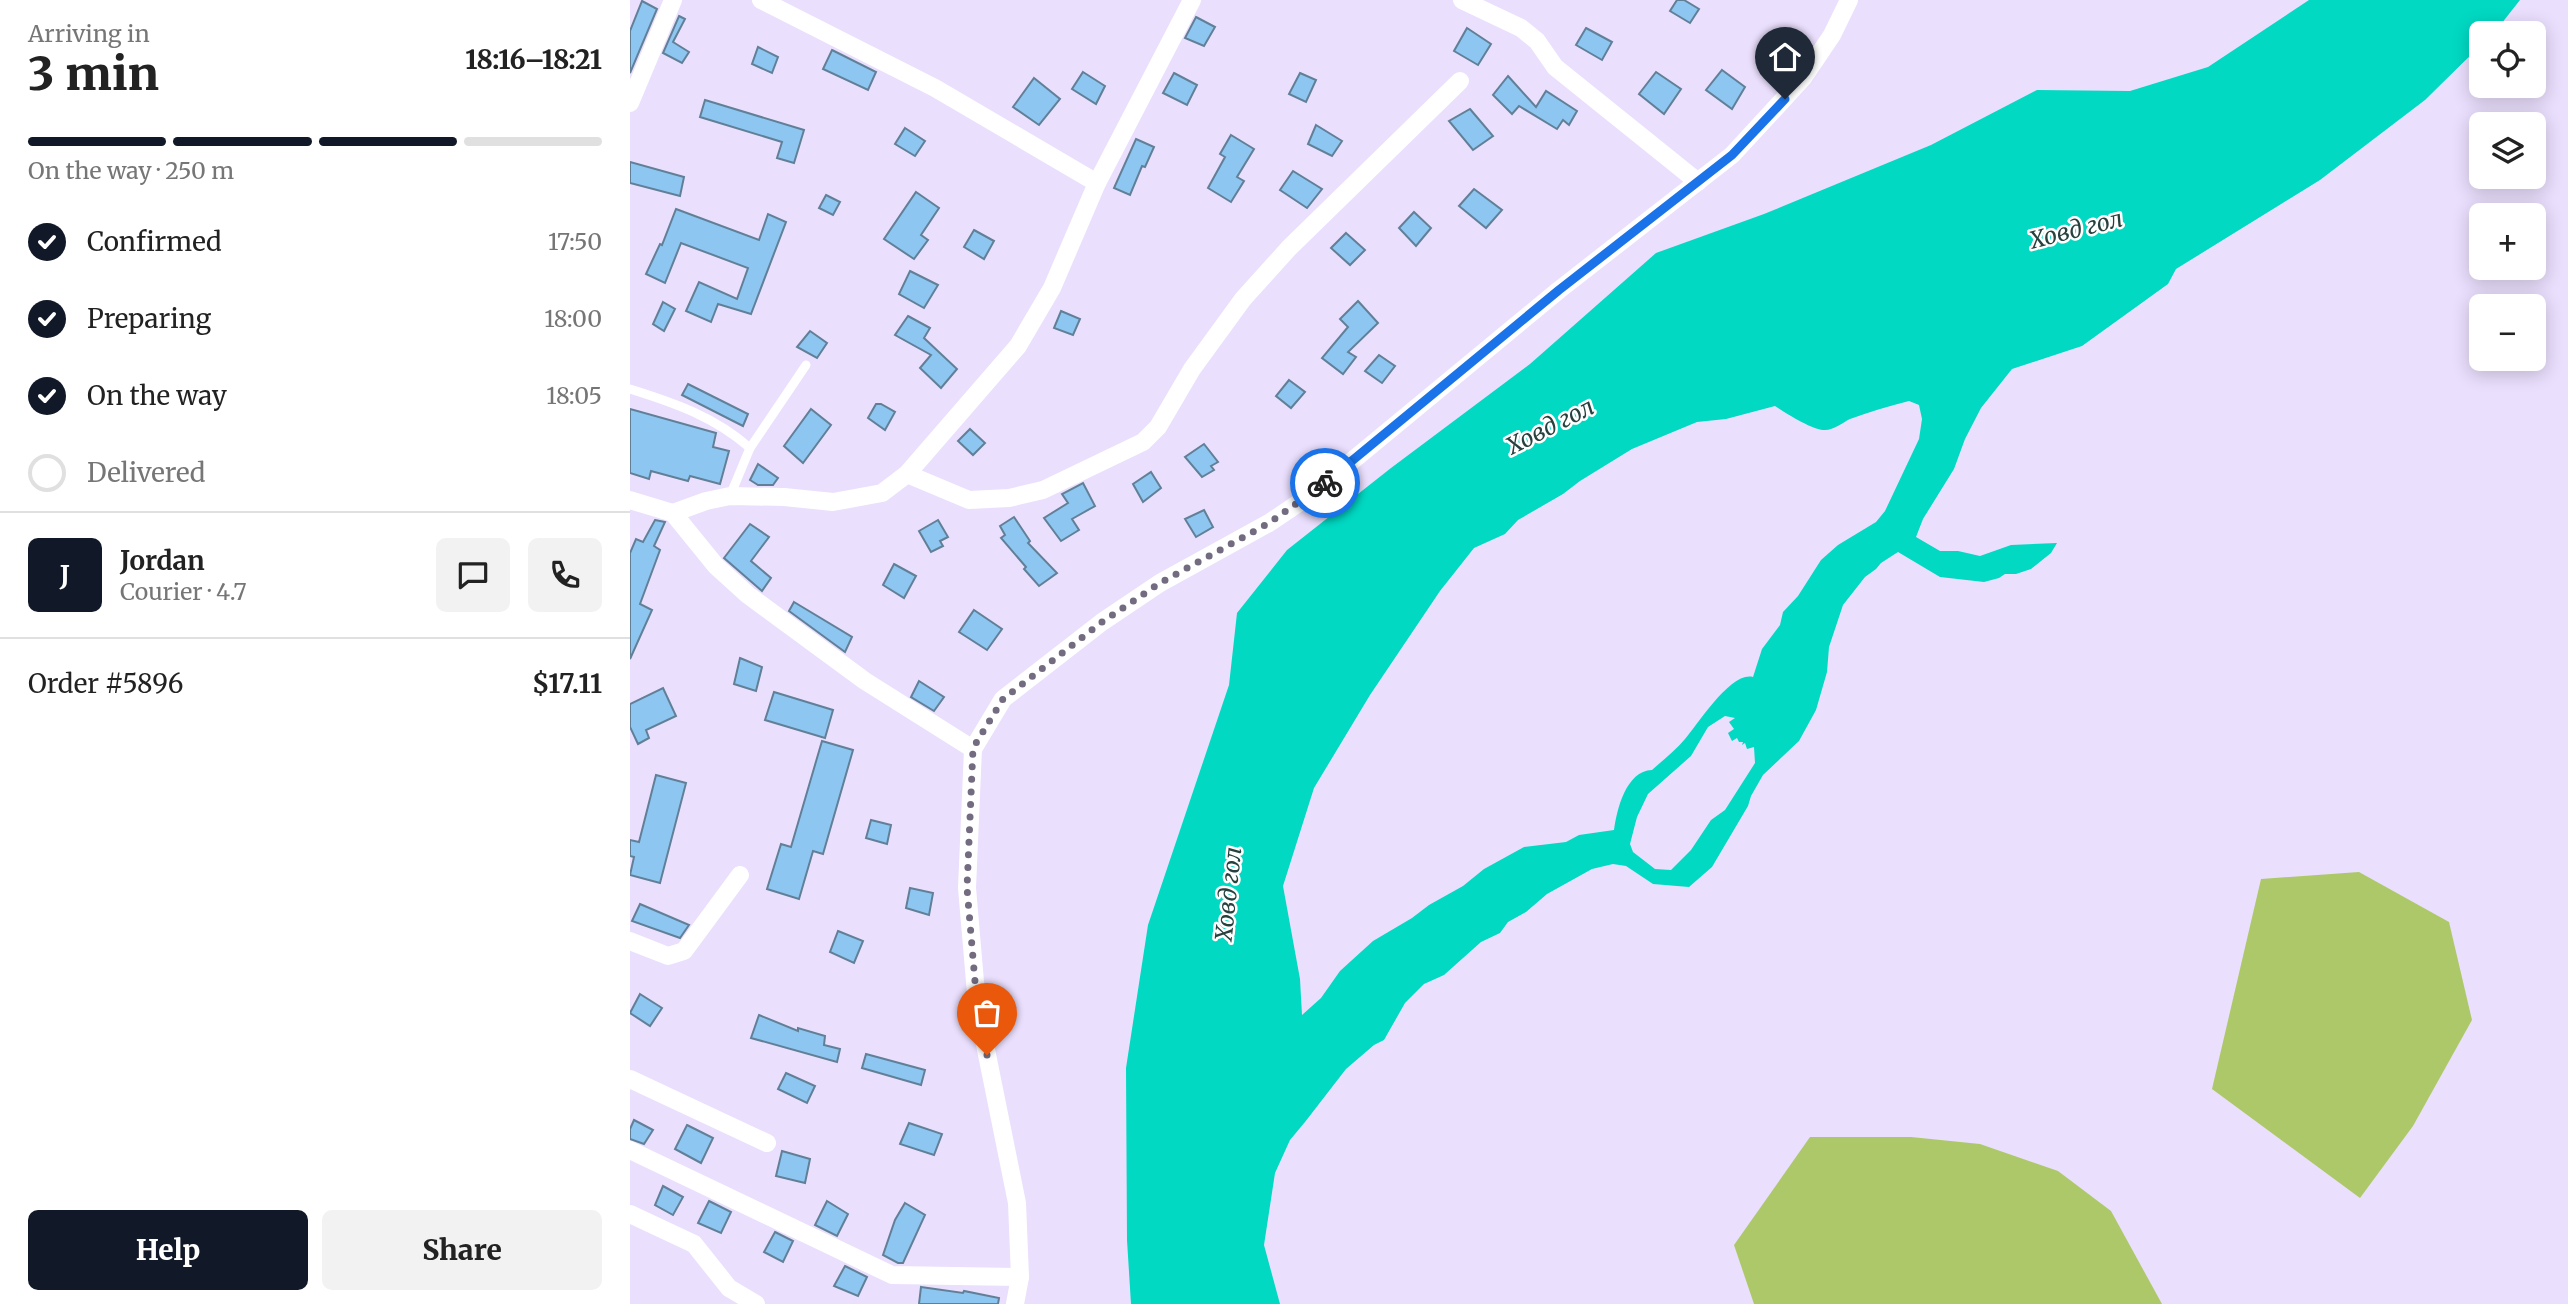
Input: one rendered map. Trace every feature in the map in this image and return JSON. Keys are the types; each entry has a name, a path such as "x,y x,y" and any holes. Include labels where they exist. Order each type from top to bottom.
{"street":[{"path":"630,103 673,0"},
{"path":"761,0 935,88 1097,183"},
{"path":"673,513 730,496 784,497 833,502 883,493 907,474 1018,346 1052,288 1097,183 1192,0"},
{"path":"1462,0 1521,28 1537,41 1555,66 1698,182"},
{"path":"1015,1304 1020,1277 1017,1203 977,1005 967,888 973,748 1003,699 1102,622 1160,583 1269,523 1312,494 1559,290 1732,155 1803,78 1832,34 1849,0"},
{"path":"907,474 969,500 1009,498 1043,490 1143,442 1158,427 1192,369 1243,299 1326,211 1461,81"},
{"path":"630,500 673,513 716,566 748,595 865,681 973,748"},
{"path":"630,942 668,956 684,951 740,875"},
{"path":"630,1079 766,1143"},
{"path":"630,1150 892,1275 1020,1277"},
{"path":"630,1214 694,1244 729,1288 756,1304"}],"lane":[{"path":"730,496 750,448 806,365"},
{"path":"630,389 679,404 714,421 731,431 750,448"}],"shaded area":[{"path":"2359,872 2449,922 2472,1020 2413,1126 2360,1198 2212,1089 2261,879"},
{"path":"1810,1137 1911,1137 1980,1144 2058,1171 2111,1211 2162,1304 1754,1304 1734,1245"}],"water":[{"name":"Ховд гол","path":"2309,0 2520,0 2503,21 2469,21 2469,57 2425,100 2320,180 2176,269 2168,284 2082,346 2012,369 1981,408 1954,469 1923,519 1916,537 1940,551 1958,551 1980,556 2011,545 2057,543 2051,553 2031,569 2005,574 1984,582 1940,577 1898,552 1865,577 1843,605 1829,647 1827,672 1816,710 1799,741 1763,775 1712,867 1689,887 1653,884 1626,866 1613,864 1592,869 1547,894 1526,912 1508,922 1500,933 1481,942 1444,975 1424,984 1405,1003 1384,1040 1346,1069 1290,1140 1275,1173 1264,1245 1280,1304 1131,1304 1127,1240 1126,1068 1148,925 1229,685 1237,613 1287,550 1530,364 1656,253 1764,214 1931,145 2037,90 2130,91 2208,67","holes":["1909,401 1919,405 1922,419 1919,439 1885,511 1876,522 1838,545 1821,560 1798,596 1783,612 1780,625 1762,649 1753,677 1744,677 1725,690 1678,747 1652,770 1643,772 1629,784 1620,802 1614,830 1579,835 1566,842 1524,847 1484,869 1463,886 1373,941 1340,971 1321,998 1302,1015 1300,979 1283,886 1314,788 1370,695 1440,591 1474,548 1505,534 1518,520 1632,449 1697,422 1726,419 1775,406 1806,424 1828,430 1879,409","1725,716 1735,718 1729,722 1734,729 1728,733 1732,741 1737,738 1739,742 1743,742 1742,745 1745,743 1747,749 1754,747 1755,763 1725,810 1711,820 1691,850 1671,870 1655,869 1633,852 1630,844 1637,817 1648,794 1691,756 1708,727"]}],"building":[{"path":"1677,0 1684,0 1699,9 1690,23 1670,11"},
{"path":"642,1 657,9 630,73 630,31"},
{"path":"679,16 685,19 673,42 689,52 682,63 663,53"},
{"path":"1196,17 1215,27 1204,46 1185,38"},
{"path":"1467,28 1491,44 1478,65 1454,51"},
{"path":"1586,28 1612,42 1602,60 1576,45"},
{"path":"758,47 778,57 772,73 752,64"},
{"path":"832,50 876,72 868,90 823,69"},
{"path":"1722,70 1745,87 1732,109 1706,90"},
{"path":"1083,72 1105,86 1096,104 1072,89"},
{"path":"1656,72 1681,89 1664,114 1639,94"},
{"path":"1174,73 1197,85 1187,105 1163,93"},
{"path":"1300,73 1316,80 1306,102 1289,94"},
{"path":"1508,76 1536,107 1546,91 1577,111 1569,125 1563,120 1557,129 1519,106 1512,114 1493,95"},
{"path":"1034,78 1060,99 1039,125 1013,107"},
{"path":"705,100 804,130 794,163 777,158 782,142 700,117"},
{"path":"1470,109 1493,136 1473,150 1449,121"},
{"path":"1316,125 1342,141 1332,156 1308,144"},
{"path":"905,128 925,141 915,156 895,144"},
{"path":"1231,135 1254,149 1237,177 1244,181 1231,202 1208,188 1225,157 1220,154"},
{"path":"1136,139 1154,147 1145,167 1142,166 1130,195 1114,188"},
{"path":"630,162 684,177 680,196 630,183"},
{"path":"1293,171 1322,189 1307,208 1280,190"},
{"path":"1474,189 1502,210 1486,228 1459,206"},
{"path":"916,192 939,208 921,235 928,240 914,259 884,239"},
{"path":"826,195 840,202 833,215 819,208"},
{"path":"676,209 759,240 768,214 786,222 751,314 718,304 711,322 686,311 699,282 737,299 748,268 681,243 665,283 646,274 660,244 662,245"},
{"path":"1414,212 1431,228 1416,246 1399,228"},
{"path":"974,230 994,241 984,259 964,247"},
{"path":"1346,233 1365,250 1350,265 1331,248"},
{"path":"910,271 938,285 924,308 899,294"},
{"path":"1358,301 1378,323 1348,352 1356,357 1343,374 1322,358 1348,327 1340,319"},
{"path":"663,302 675,309 664,331 653,324"},
{"path":"1061,311 1080,319 1073,335 1054,328"},
{"path":"908,316 930,328 924,338 957,369 941,388 920,368 931,355 895,335"},
{"path":"810,331 827,343 817,358 797,347"},
{"path":"1379,355 1395,366 1382,383 1365,371"},
{"path":"1289,380 1305,392 1291,408 1276,396"},
{"path":"688,384 748,414 743,426 682,395"},
{"path":"876,404 895,412 885,430 868,418"},
{"path":"630,409 716,433 713,447 729,451 720,484 690,476 688,481 651,471 649,479 630,473"},
{"path":"811,409 831,425 803,463 784,446"},
{"path":"970,429 985,443 973,455 958,441"},
{"path":"1204,444 1218,462 1211,466 1214,470 1202,477 1185,457"},
{"path":"758,464 778,478 773,485 758,485 750,480"},
{"path":"1151,472 1161,488 1143,502 1133,484"},
{"path":"1083,483 1095,506 1072,519 1079,530 1061,541 1044,518 1068,503 1062,494"},
{"path":"1204,510 1213,527 1196,537 1185,519"},
{"path":"1014,517 1030,541 1028,543 1057,573 1039,586 1001,538 1005,535 1000,526"},
{"path":"655,520 665,522 654,546 660,550 640,604 652,610 630,659 630,553 636,539 643,542"},
{"path":"938,520 948,537 940,541 943,546 931,552 919,531"},
{"path":"750,524 769,537 751,561 771,578 762,591 724,558"},
{"path":"894,564 916,576 904,598 883,585"},
{"path":"794,602 852,637 845,652 789,611"},
{"path":"974,610 1002,629 987,650 959,632"},
{"path":"740,658 762,667 756,691 734,684"},
{"path":"919,681 944,697 934,711 911,697"},
{"path":"663,688 676,716 646,730 649,738 638,744 630,727 630,704"},
{"path":"774,692 833,710 825,738 765,720"},
{"path":"822,741 853,750 823,854 813,851 799,899 767,889 781,844 791,847"},
{"path":"656,775 686,783 660,883 630,875 634,857 630,856 630,840 639,842"},
{"path":"871,820 891,825 887,844 866,838"},
{"path":"910,888 933,893 929,915 906,908"},
{"path":"640,904 689,925 680,938 632,921"},
{"path":"838,931 863,941 854,963 830,952"},
{"path":"640,994 662,1008 650,1026 630,1013"},
{"path":"759,1015 798,1031 798,1028 825,1036 824,1045 840,1049 837,1062 751,1038"},
{"path":"866,1054 925,1070 921,1085 862,1068"},
{"path":"786,1073 815,1086 807,1103 778,1089"},
{"path":"634,1120 653,1130 644,1144 630,1139"},
{"path":"909,1123 942,1134 934,1155 900,1144"},
{"path":"687,1125 713,1138 701,1163 675,1149"},
{"path":"782,1151 810,1159 805,1183 776,1176"},
{"path":"663,1186 683,1197 673,1215 655,1205"},
{"path":"709,1201 731,1212 721,1233 698,1223"},
{"path":"827,1201 848,1214 837,1236 815,1225"},
{"path":"905,1203 925,1215 903,1263 898,1263 883,1255 895,1220"},
{"path":"775,1232 793,1241 783,1262 764,1252"},
{"path":"845,1266 867,1277 858,1296 834,1286"},
{"path":"921,1287 999,1298 998,1304 919,1304"}],"way so far":[{"path":"987,1055 977,1005 967,888 973,748 1003,699 1102,622 1160,583 1269,523 1325,483"}],"route":[{"path":"1325,483 1559,290 1732,155 1785,99"}]}
